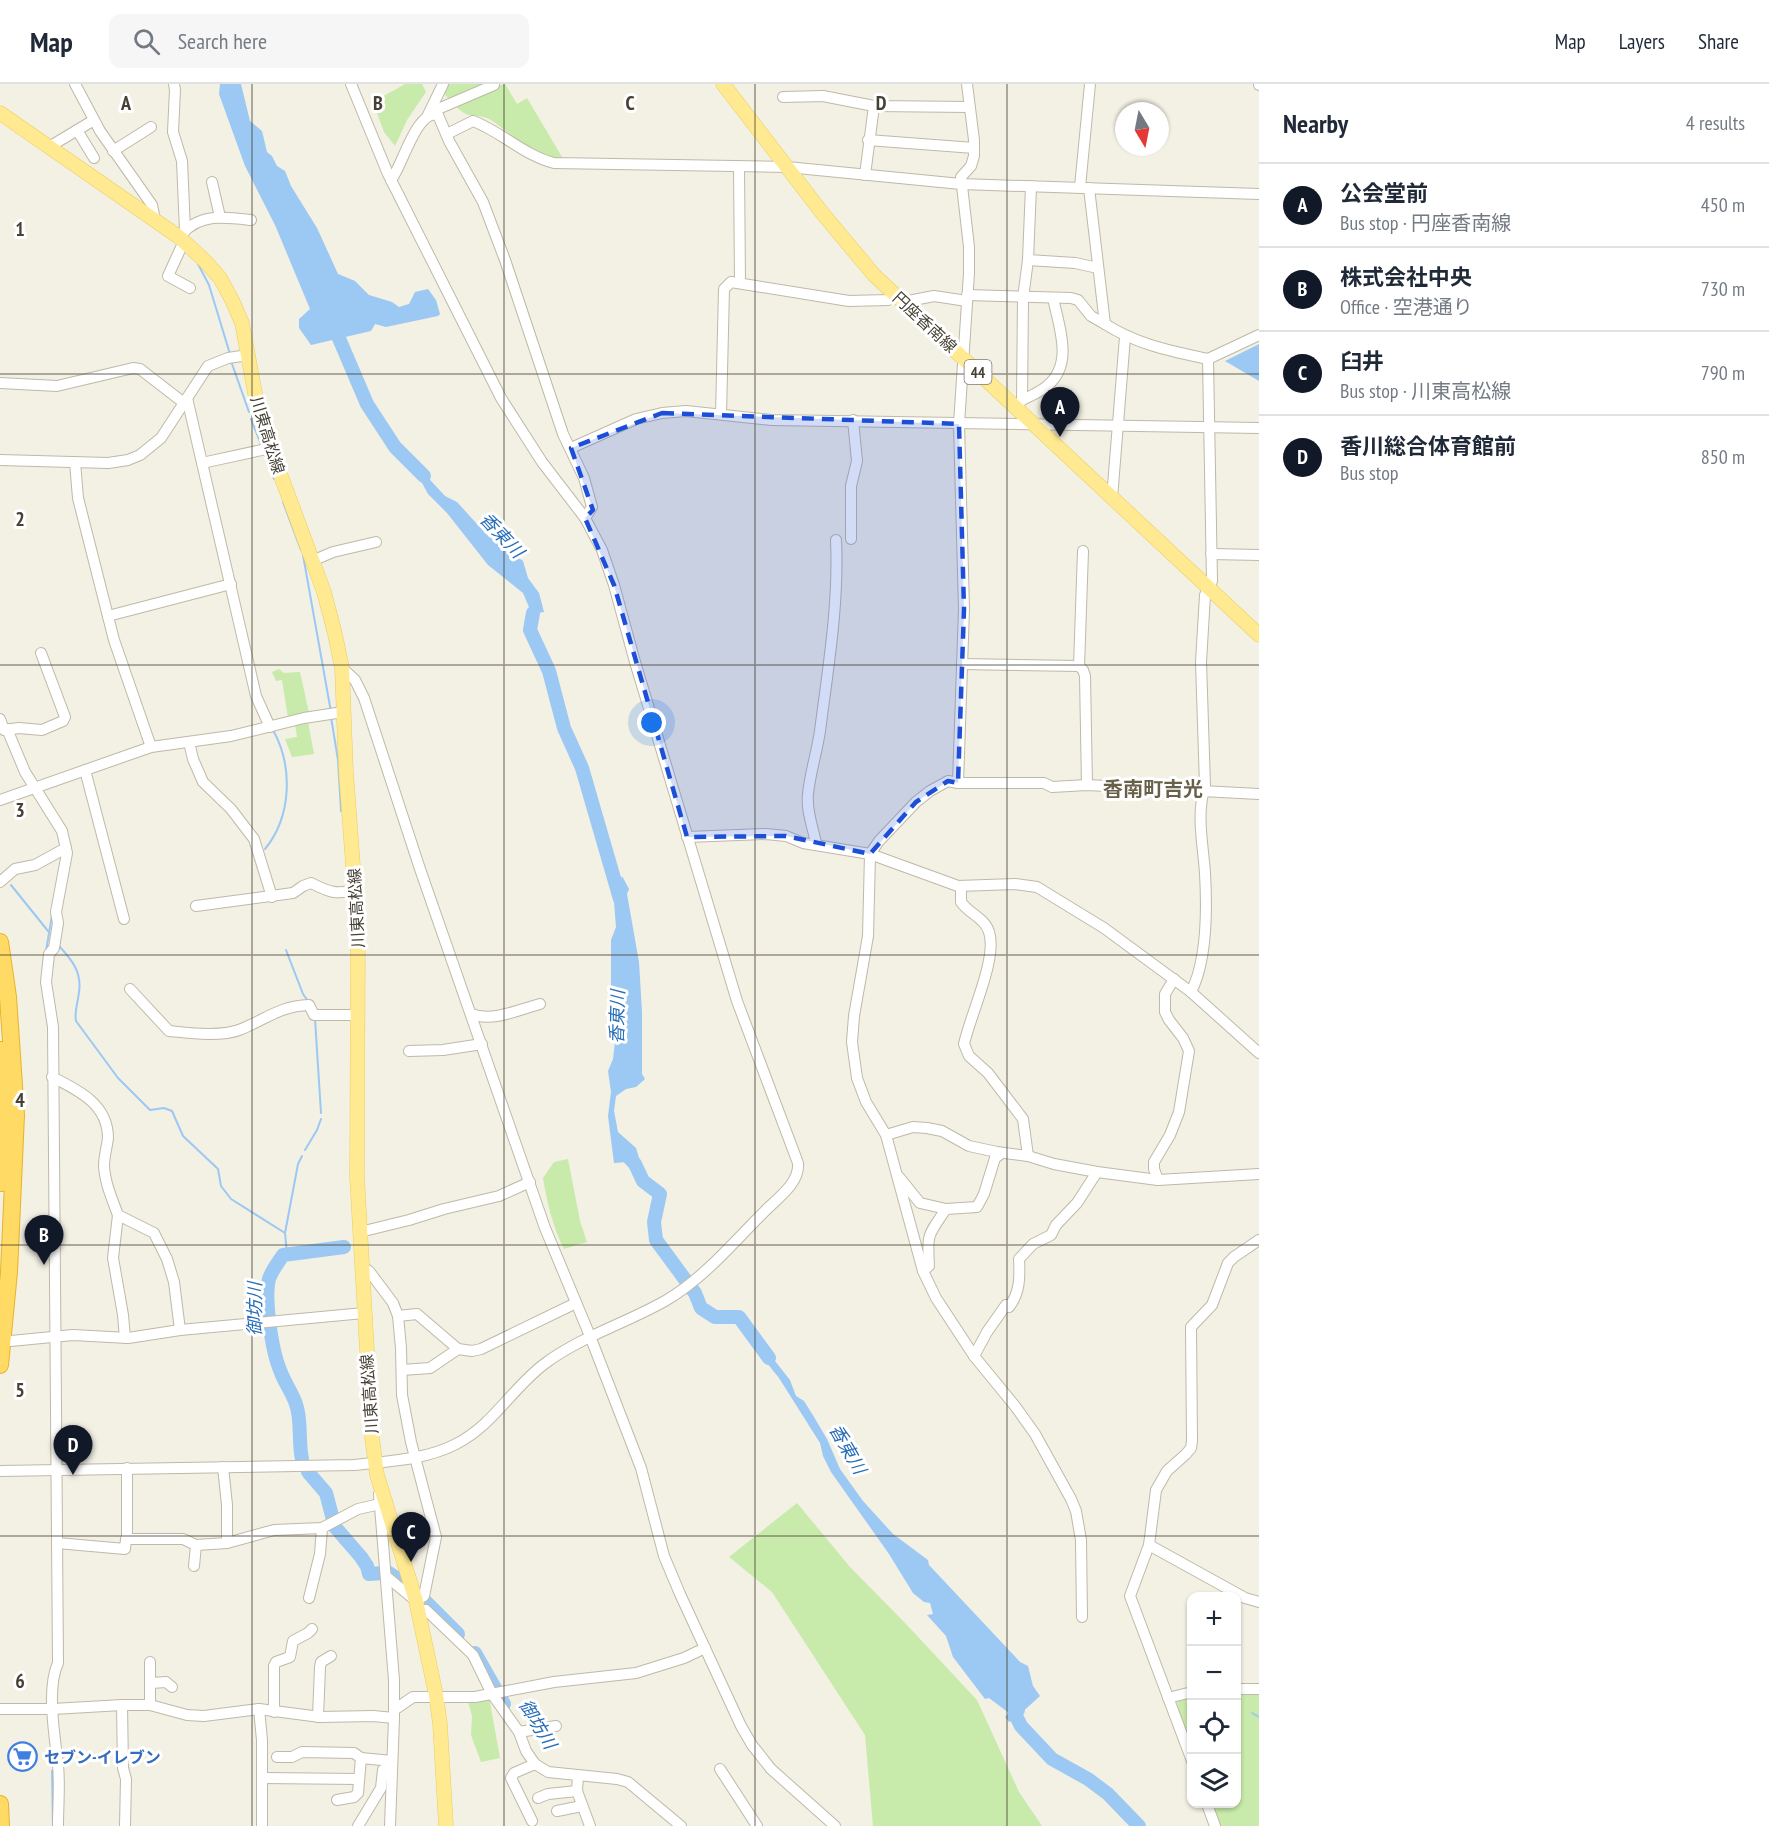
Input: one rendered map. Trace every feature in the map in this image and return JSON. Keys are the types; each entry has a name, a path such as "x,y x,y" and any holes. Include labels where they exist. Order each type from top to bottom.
{"highway":[{"path":"0,942 8,997 16,1115 9,1272 0,1365"},
{"path":"0,1041 3,1116 0,1223"},
{"path":"0,1804 1,1826"}],"main road":[{"name":"円座香南線","path":"723,84 848,247 962,357 1019,404 1034,426 1259,634"},
{"name":"川東高松線","path":"0,113 154,220 183,236 224,285 242,323 255,393 271,448 312,561 335,634 342,668 356,890 357,1177 364,1313 376,1468 417,1606 436,1695 446,1826"}],"street":[{"path":"75,84 113,151 153,205 154,220"},
{"path":"174,84 176,90 173,132 182,161 183,236 168,276 190,288"},
{"path":"0,1471 354,1465 376,1468 437,1452 471,1435 497,1412 527,1378 548,1361 590,1336 620,1324 665,1301 715,1262 796,1178 799,1171 798,1163 748,1032 687,837 602,550 585,518 542,462 501,398 391,180 351,84"},
{"path":"431,114 443,84"},
{"path":"958,783 964,609 958,424 969,247 961,177 971,166 974,148 967,84"},
{"path":"1090,84 1084,188 1105,324"},
{"path":"391,180 398,172 421,122 438,109 494,85"},
{"path":"783,97 823,96 874,106 969,108"},
{"path":"865,175 874,106"},
{"path":"431,114 438,115 487,210 563,434 584,478 592,507 585,518"},
{"path":"49,147 94,120"},
{"path":"447,134 473,121 485,126 522,150 554,163 787,168 961,184 1259,194"},
{"path":"113,151 151,127"},
{"path":"77,130 94,158"},
{"path":"868,140 974,148"},
{"path":"739,166 740,283"},
{"path":"212,182 220,217"},
{"path":"1019,404 1023,298 1028,260 1031,186"},
{"path":"183,236 195,223 210,218 251,220"},
{"path":"1028,260 1075,263 1098,268"},
{"path":"721,414 723,289 731,282 849,301 934,296 1071,298 1078,300 1091,316 1125,337 1208,359 1259,335"},
{"path":"1019,404 1046,388 1056,378 1062,367 1064,351 1053,298"},
{"path":"1112,498 1125,337"},
{"path":"0,459 108,463 128,460 140,455 161,438 208,366 228,358 248,355"},
{"path":"1191,992 1199,977 1203,960 1205,874 1200,826 1205,786 1201,662 1205,595 1212,582 1208,359"},
{"path":"0,383 57,386 133,368 140,369 186,400 256,696 270,727"},
{"path":"571,448 636,419 662,413 686,411 772,420 1259,428"},
{"path":"851,539 851,486 857,461 853,420"},
{"path":"202,463 271,448"},
{"path":"75,462 78,498 114,640 152,747"},
{"path":"816,843 808,793 817,752 833,622 837,574 836,540"},
{"path":"312,561 333,552 376,542"},
{"path":"1079,666 1083,551"},
{"path":"1211,554 1259,555"},
{"path":"108,616 231,584"},
{"path":"0,719 4,730 42,730 63,721 64,717 41,653"},
{"path":"962,664 1079,666 1085,676 1087,785"},
{"path":"342,668 355,680 364,698 420,869 545,1228 641,1468 664,1556 741,1726 757,1752 771,1769 836,1826"},
{"path":"0,800 152,747 231,736 304,718 343,712"},
{"path":"7,729 25,772 62,831 67,853 56,912 58,923 54,948 49,954 46,982 52,1026 58,1663 54,1670 53,1709 54,1742 58,1766 58,1826"},
{"path":"189,742 193,759 203,782 231,809 254,839 272,897"},
{"path":"85,770 124,919"},
{"path":"1082,1617 1081,1540 1076,1511 1071,1499 1035,1434 974,1356 936,1298 923,1271 886,1135 866,1102 857,1078 852,1042 854,1016 868,936 870,854 879,841 916,802 948,781 1044,783 1052,787 1087,785 1259,794"},
{"path":"687,837 766,834 786,836 803,843 816,843 870,854 961,886 1015,884 1037,887 1104,928 1174,979 1259,1053"},
{"path":"0,882 15,869 35,865 66,848"},
{"path":"196,906 293,893 311,883 328,892 341,894 356,890"},
{"path":"961,886 961,902 985,924 990,938 988,968 964,1044 969,1056 988,1073 1023,1119 1028,1156"},
{"path":"1158,1180 1154,1162 1170,1135 1179,1112 1189,1051 1166,1012 1165,994 1174,979"},
{"path":"130,989 169,1031 204,1034 237,1031 293,1005 309,1005 314,1015 358,1015"},
{"path":"471,1014 482,1018 494,1017 540,1004"},
{"path":"409,1051 443,1050 482,1044"},
{"path":"52,1077 77,1090 101,1110 107,1125 108,1140 104,1164 106,1181 118,1215 113,1258 125,1338"},
{"path":"886,1135 913,1127 927,1128 942,1131 969,1146 1028,1156 1054,1164 1097,1172 1158,1180 1259,1174"},
{"path":"896,1174 920,1203 946,1209 977,1207 984,1194 995,1158 1002,1153"},
{"path":"974,1356 987,1332 1006,1305 1009,1307 1013,1302 1019,1290 1019,1259 1033,1244 1051,1235 1056,1225 1077,1203 1097,1172"},
{"path":"360,1232 499,1196 530,1182"},
{"path":"923,1271 929,1266 930,1232 946,1209"},
{"path":"118,1215 154,1233 167,1259 174,1282 180,1330"},
{"path":"1188,1754 1130,1596 1149,1545 1156,1490 1167,1471 1191,1448 1191,1327 1212,1305 1228,1263 1259,1240"},
{"path":"362,1267 369,1271 393,1303 398,1316 402,1395 436,1537 424,1596 417,1606"},
{"path":"398,1316 417,1314 458,1349 472,1351 576,1303"},
{"path":"1,1342 73,1335 125,1338 180,1330 364,1313"},
{"path":"402,1371 430,1368 458,1349"},
{"path":"223,1467 227,1505 227,1543"},
{"path":"57,1543 125,1549 127,1468"},
{"path":"376,1468 387,1577 394,1714 390,1826"},
{"path":"127,1539 183,1539 196,1545 227,1543 274,1530 329,1524 358,1509 380,1503"},
{"path":"309,1598 329,1524"},
{"path":"194,1566 196,1545"},
{"path":"1149,1545 1245,1598 1259,1602"},
{"path":"387,1577 473,1655 521,1732 526,1751 535,1764 548,1772 628,1782 681,1826"},
{"path":"273,1712 274,1666 276,1662 288,1659 293,1641 312,1629"},
{"path":"0,1709 122,1705 150,1706 187,1715 204,1716 259,1709 318,1717 373,1716 394,1714 413,1697 436,1695 475,1697 554,1682 636,1673 684,1658 705,1648"},
{"path":"318,1717 321,1662 331,1656"},
{"path":"150,1662 150,1706"},
{"path":"151,1683 166,1682 172,1687"},
{"path":"1241,1689 1259,1689"},
{"path":"1168,1698 1187,1693"},
{"path":"122,1705 123,1768 126,1779 125,1826"},
{"path":"259,1709 263,1778 262,1826"},
{"path":"521,1732 556,1726"},
{"path":"277,1757 292,1757 302,1752 354,1753 361,1758 392,1765"},
{"path":"337,1800 354,1797 358,1793 361,1758"},
{"path":"531,1821 511,1778 514,1773 535,1764"},
{"path":"358,1826 381,1788 383,1770 392,1765"},
{"path":"720,1769 757,1826"},
{"path":"578,1776 578,1791 590,1826"},
{"path":"263,1778 359,1779"},
{"path":"538,1798 548,1794 578,1791"},
{"path":"557,1811 582,1806"},
{"path":"1209,1808 1215,1826"}],"highlighted area":[{"path":"662,413 959,424 964,609 958,783 948,781 916,802 870,854 786,836 687,837 614,585 585,518 593,510 571,448"}],"green space":[{"path":"405,84 422,84 426,92 407,120 395,146 384,132 373,102"},
{"path":"436,84 495,84 497,86 505,84 517,104 527,98 562,157 553,158 534,152 489,119 462,112"},
{"path":"279,669 284,673 300,672 309,713 288,718 282,680 276,681 272,672"},
{"path":"308,722 314,754 292,757 285,739 297,737 295,724"},
{"path":"568,1159 580,1221 587,1242 564,1249 551,1215 543,1178 554,1162"},
{"path":"797,1503 850,1567 977,1700 1019,1792 1042,1826 873,1826 865,1735 772,1592 729,1557"},
{"path":"1241,1691 1259,1691 1259,1826 1219,1826 1212,1808 1241,1808"},
{"path":"1187,1693 1187,1743 1181,1724 1176,1695"},
{"path":"489,1697 500,1758 481,1762 471,1735 472,1716 467,1698"}],"water":[{"path":"220,84 241,84 250,121 262,131 267,152 277,166 285,171 291,186 317,228 338,274 355,281 369,295 392,302 399,307 409,304 415,292 428,289 436,300 440,314 438,316 386,327 375,324 371,331 311,345 299,328 299,319 310,309 275,225 245,166 219,94"},
{"path":"1259,344 1259,381 1225,361"},
{"path":"410,461 445,496 457,502 487,535 523,561 528,578 539,593 544,612 533,616 532,629 526,632 524,623 529,607 523,593 488,565 447,513 428,494"},
{"path":"622,876 629,889 627,894 639,962 642,1074 645,1079 636,1087 626,1089 616,1096 614,1111 618,1132 636,1148 640,1161 614,1163 608,1116 611,1092 608,1071 613,1059 615,1042 611,1005 611,940 616,927 613,889"},
{"path":"762,1340 771,1356 790,1380 796,1396 804,1401 827,1439 840,1469 863,1501 893,1534 928,1560 929,1565 1020,1662 1028,1666 1033,1686 1040,1696 1019,1715 1020,1723 1013,1720 1009,1722 1005,1717 1009,1713 989,1698 985,1699 953,1657 946,1636 927,1615 933,1614 930,1603 924,1602 913,1593 889,1554 831,1472 823,1456 820,1443 779,1378 763,1358 758,1347"}],"waterway":[{"path":"198,264 209,285 230,354"},
{"name":"香東川","path":"332,322 367,404 395,447 424,476"},
{"path":"231,361 249,412"},
{"path":"251,419 262,447"},
{"path":"265,454 268,464"},
{"path":"271,471 274,479"},
{"path":"283,502 301,550"},
{"path":"303,555 331,712"},
{"name":"香東川","path":"533,613 530,630 549,671 564,728 582,768 620,899"},
{"path":"331,717 338,760 341,811"},
{"path":"265,849 280,822 287,791 284,759 273,730"},
{"path":"11,885 48,931"},
{"path":"46,951 52,915"},
{"path":"59,946 72,961 79,978 76,1021 118,1078 150,1110 164,1108 172,1111 183,1136 218,1169 221,1186 231,1199 285,1233 287,1254"},
{"path":"286,950 303,994 308,1001"},
{"path":"315,1019 321,1113"},
{"path":"305,1150 321,1119"},
{"name":"香東川","path":"620,1148 635,1164 643,1181 660,1194 654,1222 656,1240 695,1293 701,1308 715,1317 739,1317 769,1358"},
{"path":"285,1233 298,1164 302,1156"},
{"name":"御坊川","path":"302,1459 298,1411 280,1370 272,1338 267,1299 269,1279 283,1255 344,1247"},
{"name":"御坊川","path":"308,1472 326,1493 335,1527 361,1557 369,1574 383,1573"},
{"name":"御坊川","path":"389,1573 401,1581"},
{"name":"御坊川","path":"426,1602 458,1634"},
{"name":"御坊川","path":"475,1653 504,1704"},
{"name":"香東川","path":"1018,1710 1015,1714 1021,1726 1052,1759 1088,1779 1108,1794 1139,1826"},
{"path":"1252,1713 1259,1717"},
{"path":"52,1771 53,1826"}],"place":[{"name":"公会堂前","path":"1060,437"},
{"name":"株式会社中央","path":"44,1265"},
{"name":"香川総合体育館前","path":"73,1475"},
{"name":"臼井","path":"411,1562"},
{"name":"セブン-イレブン","path":"23,1757"}],"district":[{"name":"香南町吉光","path":"1153,789"}]}
